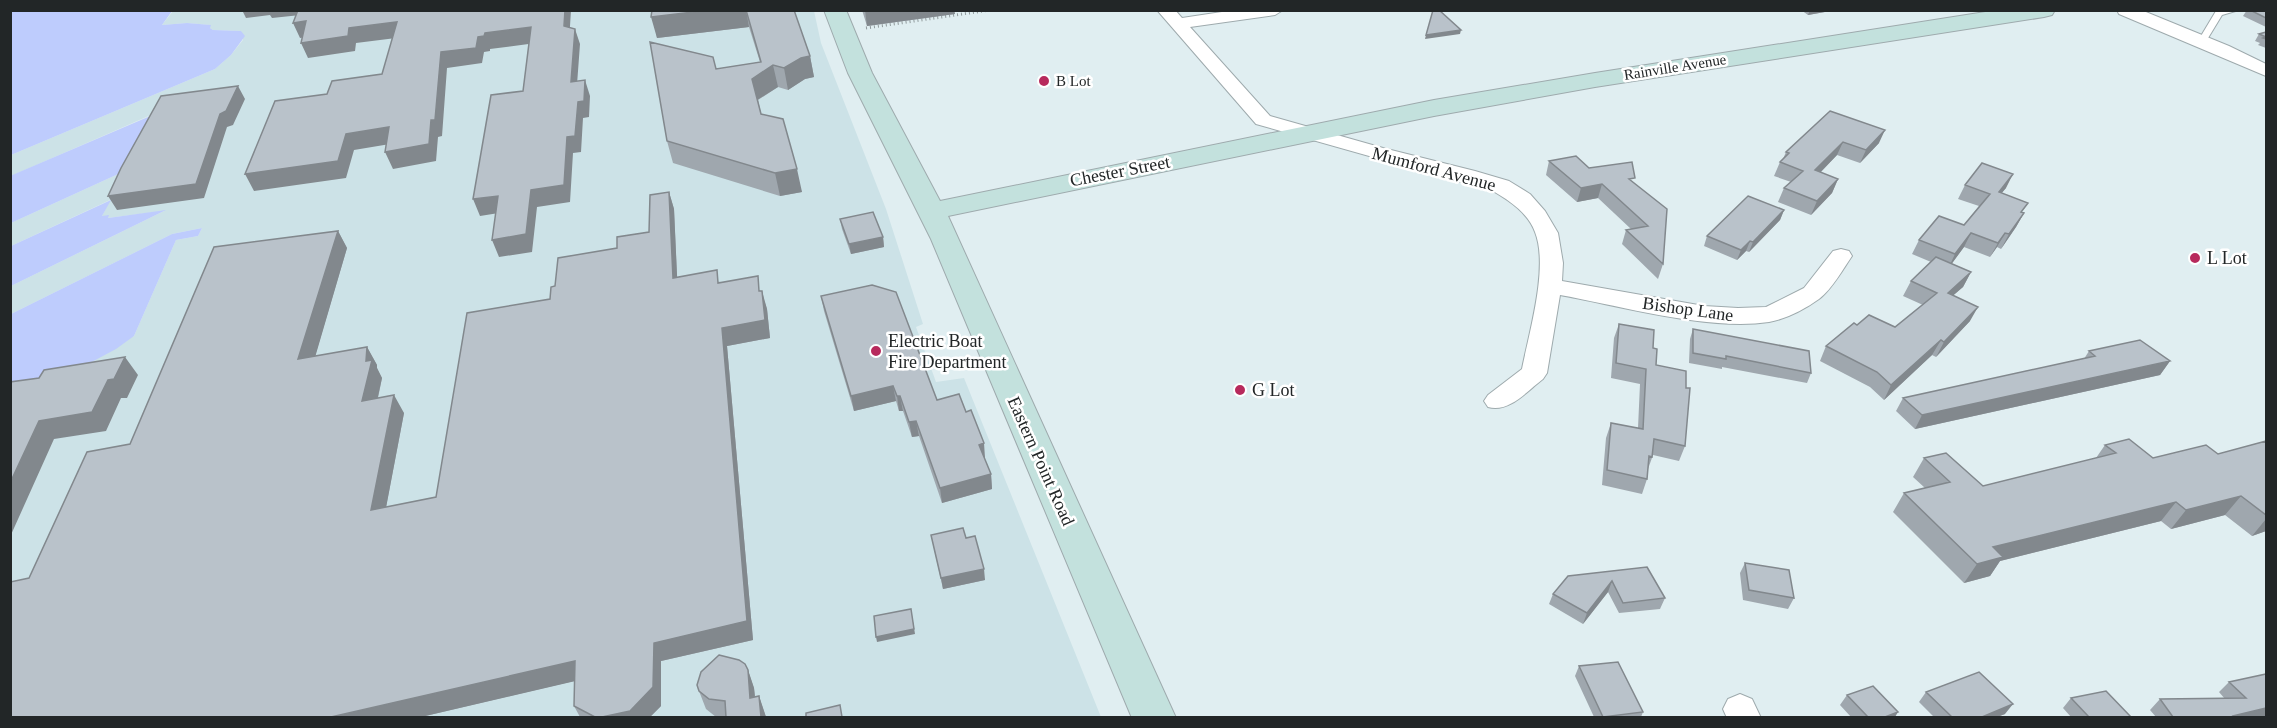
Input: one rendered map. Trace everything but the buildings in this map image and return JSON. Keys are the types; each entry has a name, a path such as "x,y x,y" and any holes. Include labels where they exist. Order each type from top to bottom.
{"main road":[{"name":"Eastern Point Road","path":"835,10 860,73 933,211 1154,717"},
{"name":"Rainville Avenue","path":"1308,133 1595,80 2044,10"},
{"name":"Chester Street","path":"933,211 1308,133"}],"street":[{"path":"1171,17 1275,10"},
{"path":"2125,10 2202,41 2266,71"},
{"name":"Mumford Avenue","path":"1171,17 1263,120 1502,186 1522,199 1537,216 1547,233 1551,263 1550,286 1534,373 1497,401"},
{"name":"Bishop Lane","path":"1550,286 1704,314 1738,316 1768,314 1792,305 1812,293 1841,256"}],"lane":[{"path":"2202,41 2219,14 2235,10"}],"path":[{"path":"862,28 990,10"}],"shaded area":[{"path":"173,11 814,11 821,43 886,209 923,324 916,327 936,382 964,378 1101,717 11,717 11,398 134,336 176,240 198,236 202,228 172,234 11,314 11,286 164,211 107,218 102,216 110,200 11,246 11,223 127,170 160,111 11,176 11,155 215,69 243,40 241,31 213,30 210,25 187,23 162,25"}],"water":[{"path":"11,10 172,11 162,25 187,23 211,25 210,28 213,30 241,31 245,36 231,55 215,69 11,155"},
{"path":"162,111 127,170 11,223 10,176"},
{"path":"111,200 102,216 109,215 108,218 166,210 11,286 11,246"},
{"path":"202,228 198,236 176,240 134,336 116,349 86,365 11,398 11,314 172,234"}],"place":[{"name":"B Lot","path":"1044,81"},
{"name":"L Lot","path":"2195,258"},
{"name":"Electric Boat Fire Department","path":"876,351"},
{"name":"G Lot","path":"1240,390"}]}
